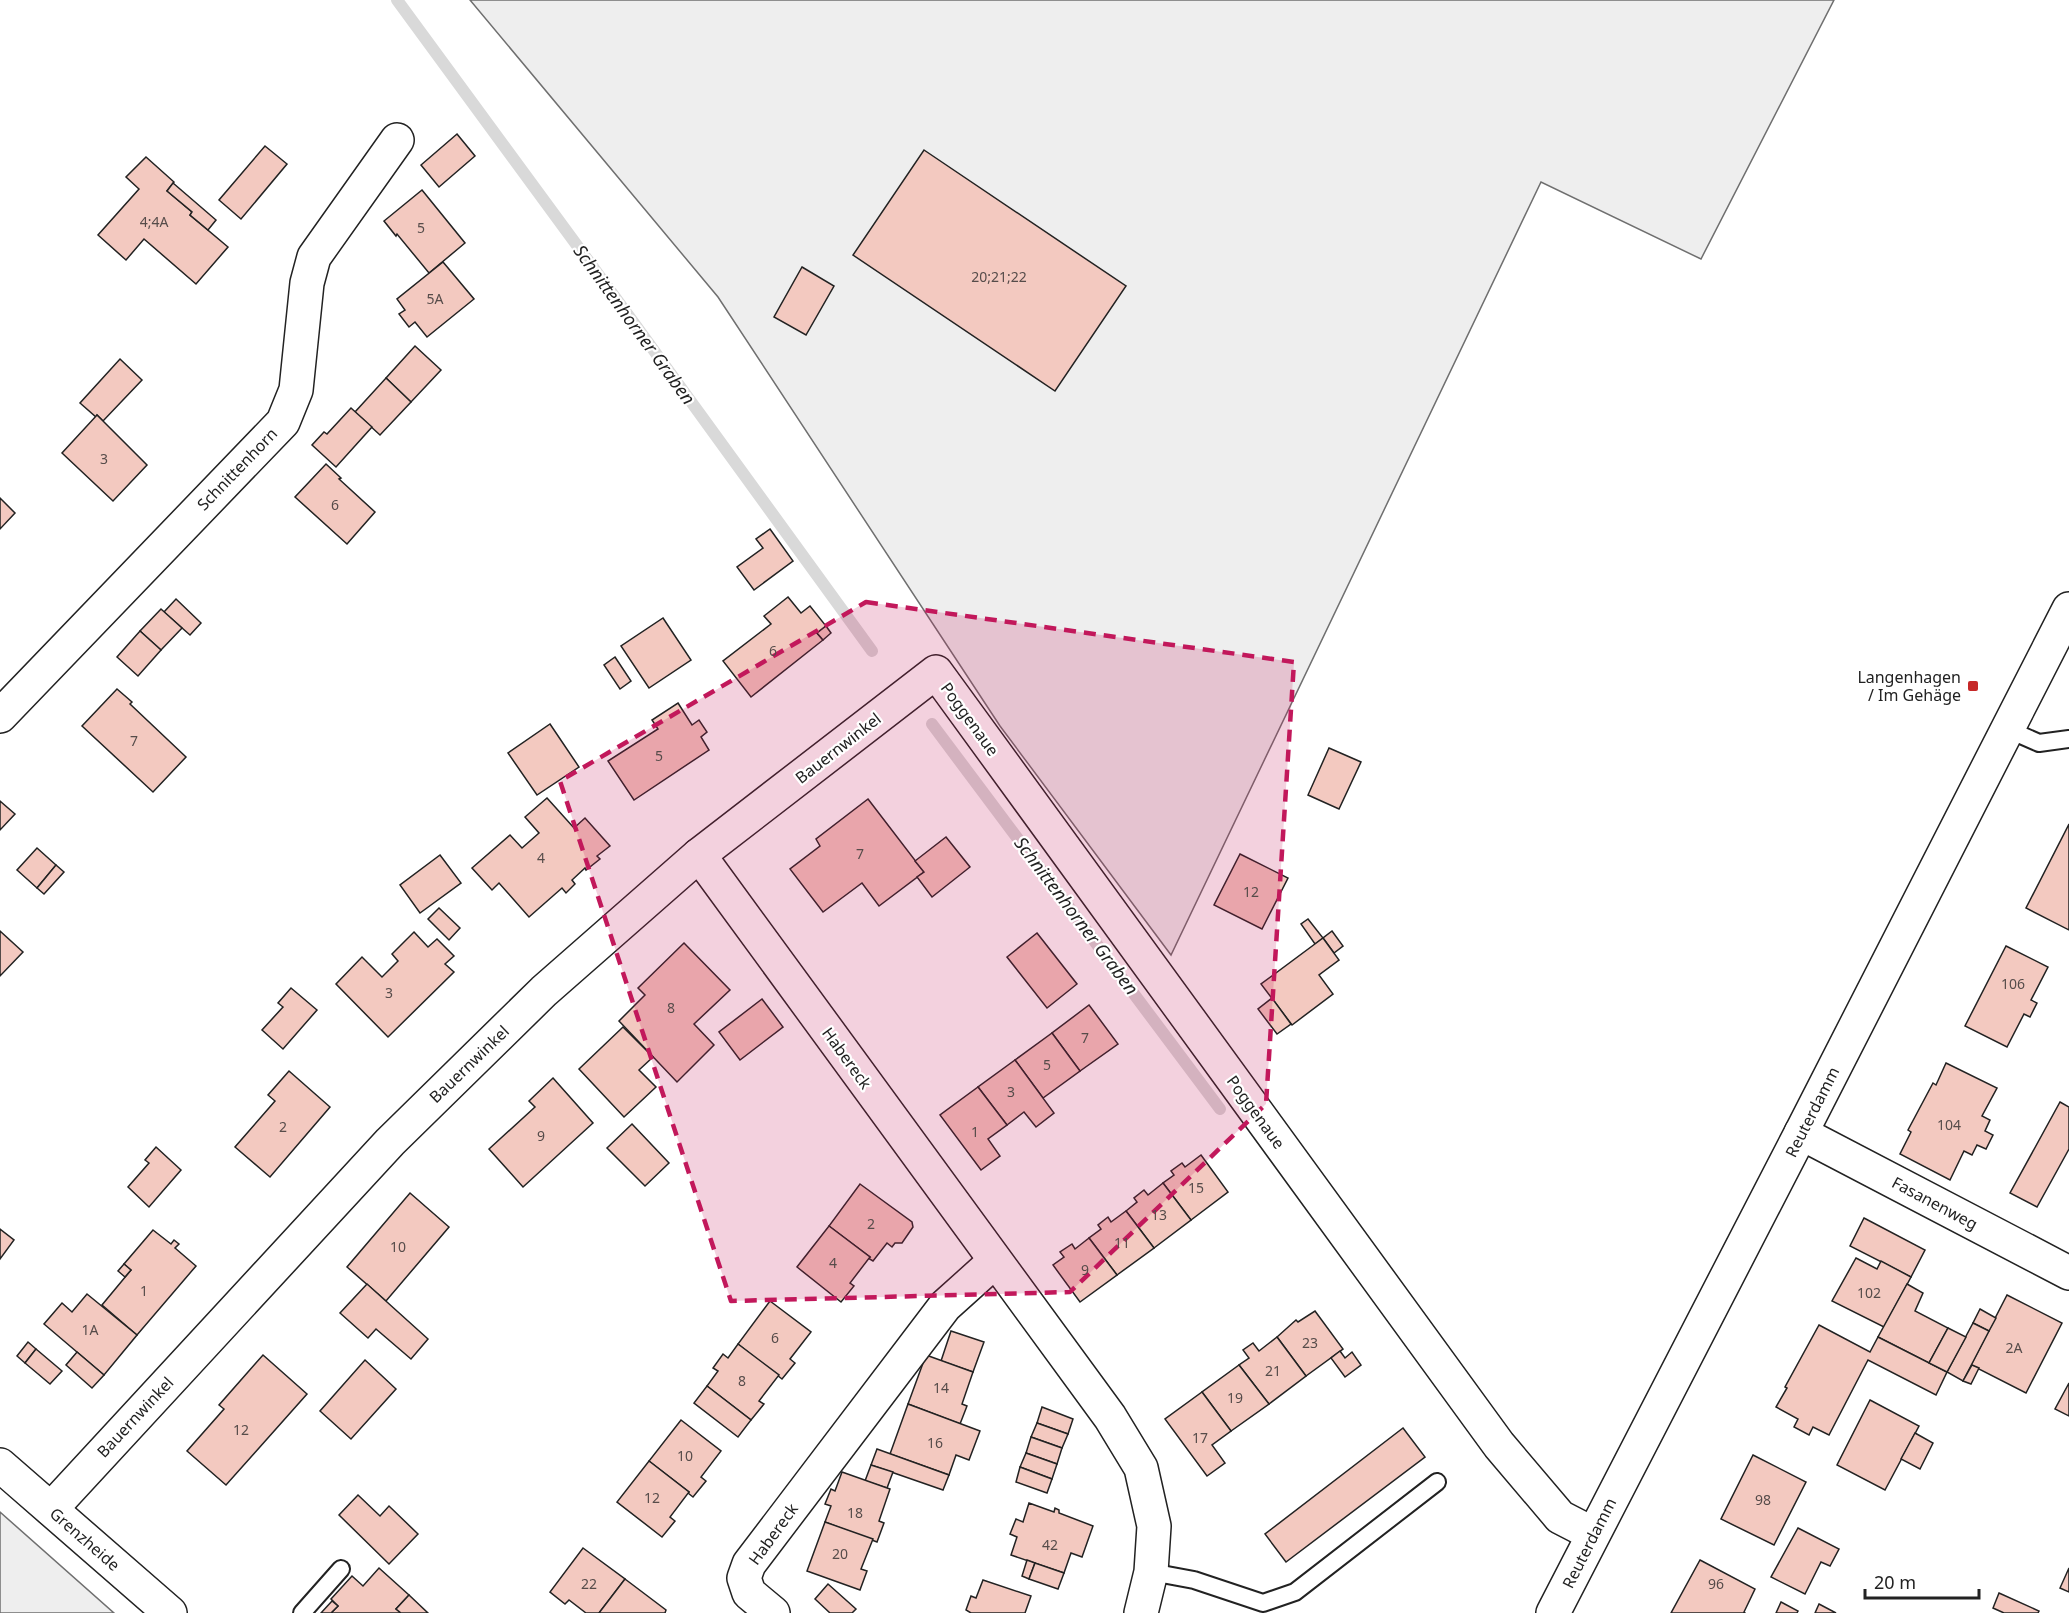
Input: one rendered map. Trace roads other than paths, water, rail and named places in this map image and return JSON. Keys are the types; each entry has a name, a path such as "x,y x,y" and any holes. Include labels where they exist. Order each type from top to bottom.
{"street":[{"name":"Schnittenhorn","path":"0,716 283,422 296,390 308,283 314,257 397,140"},
{"name":"Reuterdamm","path":"1553,1613 1802,1133 2069,609"},
{"name":"Bauernwinkel","path":"51,1509 390,1142 544,991 699,855 936,672"},
{"name":"Poggenaue","path":"936,672 1499,1445 1560,1517 1593,1534"},
{"name":"Habereck","path":"699,855 1110,1417 1141,1468 1154,1526 1151,1572 1141,1613"},
{"name":"Fasanenweg","path":"1802,1133 2069,1273"},
{"name":"Habereck","path":"773,1613 749,1593 744,1578 749,1564 945,1306 995,1261"},
{"name":"Grenzheide","path":"0,1465 160,1610"}],"lane":[{"path":"2007,729 2039,743 2069,739"},
{"path":"1151,1572 1194,1580 1263,1603 1295,1592 1437,1482"},
{"path":"302,1613 341,1569"}],"waterway":[{"name":"Schnittenhorner Graben","path":"397,0 872,651"},
{"name":"Schnittenhorner Graben","path":"932,724 1220,1109"}],"place":[{"name":"Langenhagen / Im Gehäge","path":"1973,686"}]}
